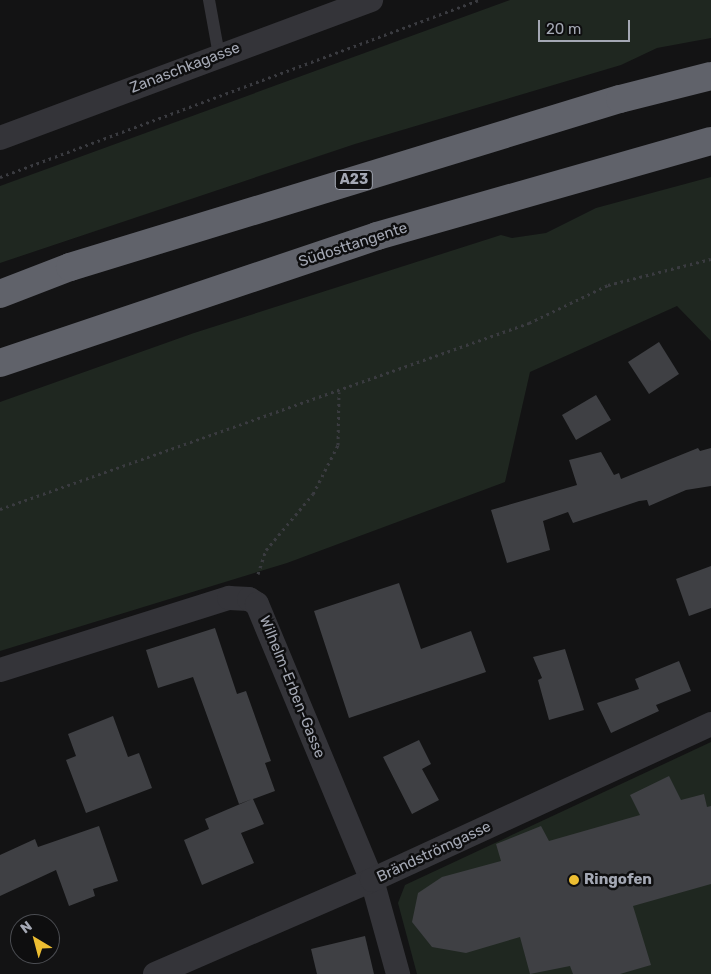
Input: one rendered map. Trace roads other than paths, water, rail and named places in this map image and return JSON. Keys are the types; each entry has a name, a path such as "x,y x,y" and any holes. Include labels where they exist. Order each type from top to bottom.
{"highway":[{"name":"A23","path":"0,294 70,267 620,99 711,76"},
{"name":"Südosttangente","path":"0,363 377,236 711,141"}],"street":[{"name":"Zanaschkagasse","path":"0,138 371,0"},
{"name":"Wilhelm-Erben-Gasse","path":"0,670 229,598 249,599 262,611 372,880 398,974"},
{"name":"Brändströmgasse","path":"155,974 372,880 711,724"}],"lane":[{"path":"209,0 219,55"}],"place":[{"name":"Ringofen","path":"574,880"}]}
